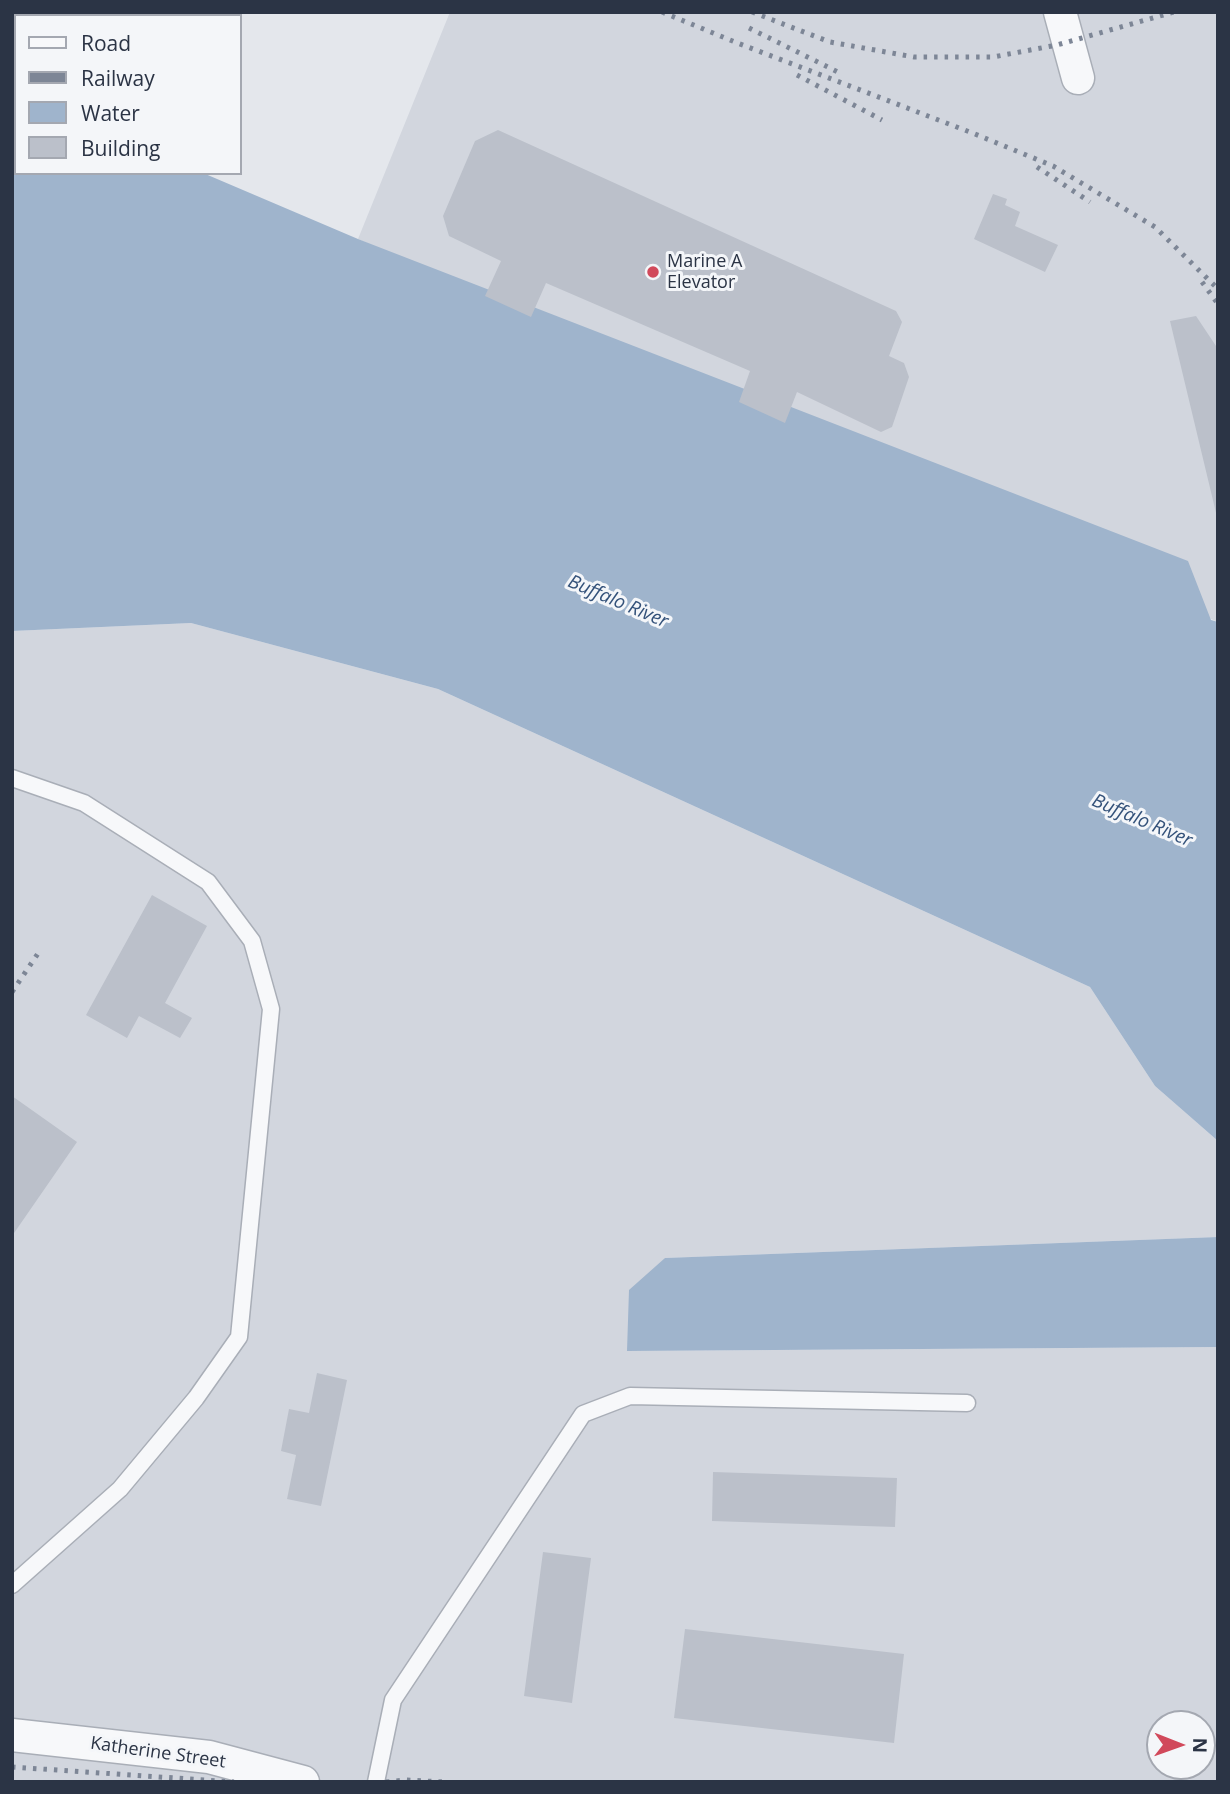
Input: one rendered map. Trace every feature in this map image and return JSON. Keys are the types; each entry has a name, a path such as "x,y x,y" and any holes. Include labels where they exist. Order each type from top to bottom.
{"street":[{"path":"1060,12 1078,78"},
{"name":"Katherine Street","path":"12,1735 209,1757 303,1782"}],"lane":[{"path":"12,778 84,803 208,882 252,941 271,1009 239,1336 196,1398 120,1489 12,1585"},
{"path":"376,1782 393,1700 583,1414 630,1396 967,1403"}],"shaded area":[{"path":"450,12 1218,12 1218,622 358,239"},
{"path":"191,623 438,689 1090,987 1155,1086 1218,1141 1218,1237 665,1258 627,1351 1218,1347 1218,1782 12,1782 12,631"}],"water":[{"name":"Buffalo River","path":"14,114 14,175 208,175 358,239 1188,561 1211,620 1218,622 1218,1141 1155,1086 1090,987 438,689 191,623 12,631"},
{"path":"1218,1237 1218,1347 627,1351 629,1290 665,1258"}],"building":[{"name":"Marine A Elevator","path":"498,130 896,311 902,322 889,356 904,363 909,377 892,427 881,432 797,392 785,423 739,402 750,371 546,283 531,317 485,296 501,261 449,236 443,216 475,141"},
{"path":"993,194 1007,199 1005,205 1020,212 1015,226 1058,245 1045,272 974,239"},
{"path":"1196,316 1218,349 1217,517 1170,321"},
{"path":"152,895 207,926 165,1003 192,1018 180,1038 139,1016 127,1038 86,1015"},
{"path":"12,1096 77,1142 12,1236"},
{"path":"317,1373 347,1380 321,1506 287,1499 296,1455 281,1451 289,1409 309,1413"},
{"path":"713,1472 897,1478 895,1527 712,1521"},
{"path":"543,1552 591,1558 572,1703 524,1696"},
{"path":"685,1629 904,1654 894,1743 674,1718"}],"railway":[{"path":"662,12 1053,166 1155,227 1218,289"},
{"path":"752,12 830,42 914,57 993,57 1057,45 1174,12"},
{"path":"749,28 840,73"},
{"path":"797,75 882,120"},
{"path":"1037,167 1090,202"},
{"path":"1202,282 1218,304"},
{"path":"12,992 41,949"},
{"path":"12,1767 234,1782"},
{"path":"386,1782 445,1782"}],"place":[{"name":"Marine A Elevator","path":"653,272"}]}
